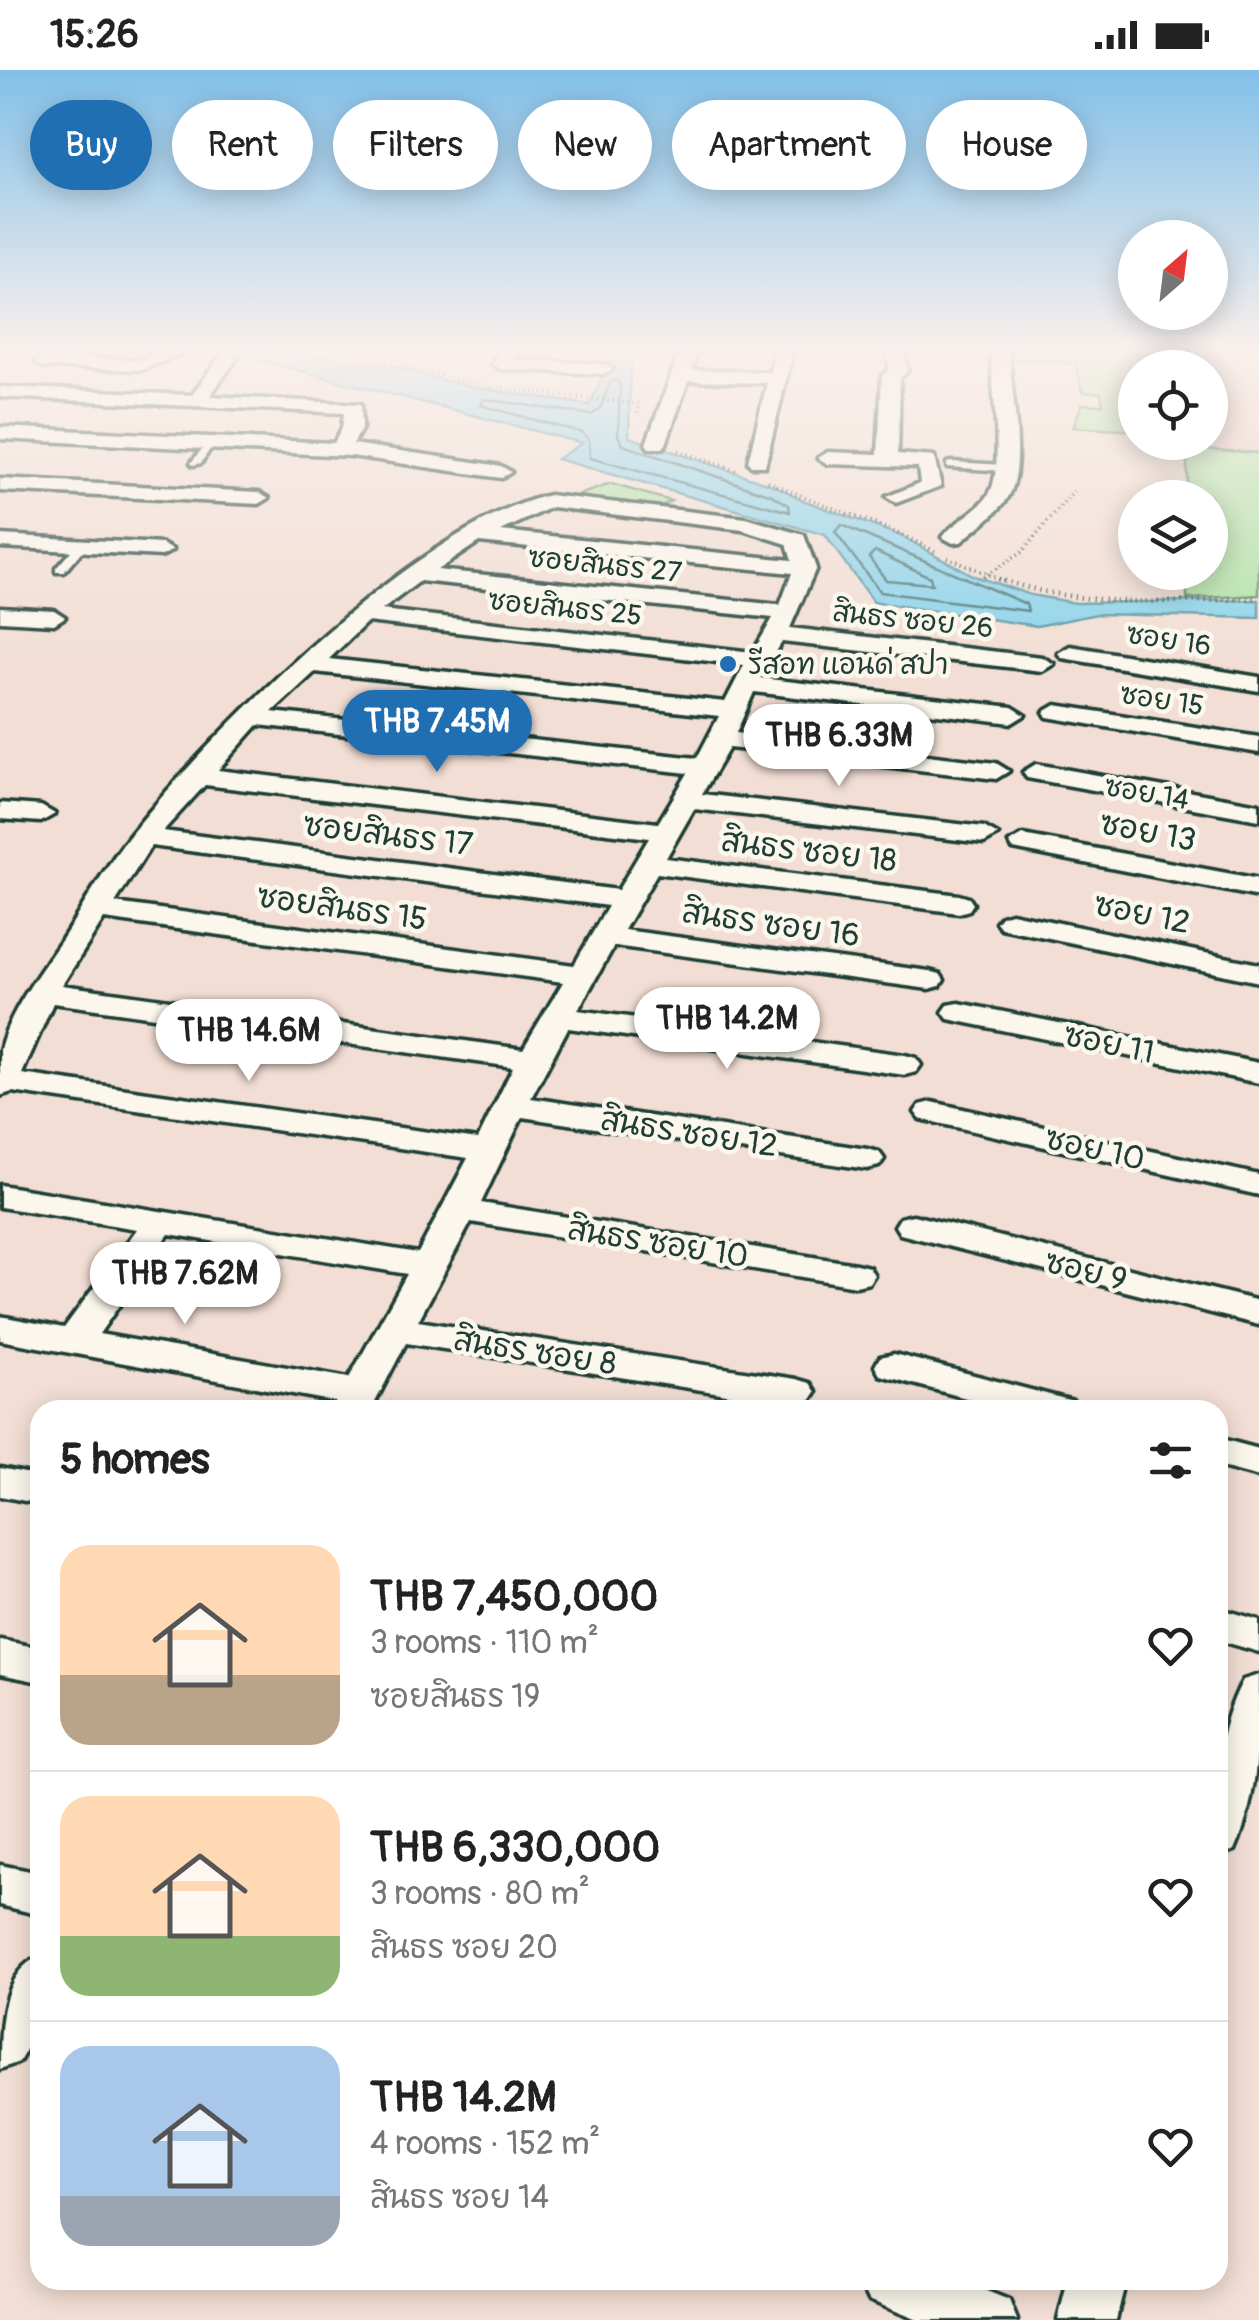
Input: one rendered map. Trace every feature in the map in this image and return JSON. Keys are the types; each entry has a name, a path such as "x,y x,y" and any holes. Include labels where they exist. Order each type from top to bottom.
{"street":[{"path":"384,456 501,472"},
{"path":"758,462 759,456"},
{"path":"872,484 881,456"},
{"path":"952,537 999,496 1004,456"},
{"path":"828,458 927,461 931,486 896,497"},
{"path":"0,485 260,498"},
{"path":"356,1400 460,1210 533,1060 603,936 650,864 754,673 805,568 796,540 746,524 563,501 534,504 475,534 415,574 362,615 252,717 143,837 42,992 1,1083 486,1150"},
{"path":"475,534 805,568"},
{"path":"0,541 162,550"},
{"name":"ซอยสินธร 27","path":"415,574 754,673"},
{"path":"0,614 54,617"},
{"name":"ซอยสินธร 25","path":"362,615 754,673"},
{"name":"ซอย 16","path":"1070,653 1259,684"},
{"path":"311,664 754,673 1012,716"},
{"name":"สินธร ซอย 26","path":"754,673 1042,664"},
{"path":"754,673 996,771"},
{"name":"ซอย 15","path":"1056,712 1259,745"},
{"path":"252,717 702,768"},
{"name":"ซอย 14","path":"1036,772 1259,812"},
{"path":"198,776 668,832"},
{"path":"686,800 984,836"},
{"path":"0,811 42,814"},
{"name":"ซอยสินธร 17","path":"143,837 625,900"},
{"name":"ซอย 13","path":"1023,843 1259,888"},
{"name":"สินธร ซอย 18","path":"650,864 960,904"},
{"name":"ซอยสินธร 15","path":"96,908 580,975"},
{"name":"ซอย 12","path":"1011,922 1259,973"},
{"name":"สินธร ซอย 16","path":"603,936 929,980"},
{"path":"42,992 533,1060"},
{"name":"ซอย 11","path":"959,1012 1259,1074"},
{"path":"559,1017 905,1065"},
{"name":"สินธร ซอย 12","path":"512,1105 867,1159"},
{"name":"ซอย 10","path":"932,1112 1259,1186"},
{"path":"0,1196 428,1266"},
{"name":"สินธร ซอย 10","path":"460,1210 856,1275"},
{"path":"74,1342 160,1222"},
{"name":"ซอย 9","path":"913,1226 1259,1313"},
{"path":"0,1328 350,1400"},
{"name":"สินธร ซอย 8","path":"393,1329 796,1392"},
{"path":"894,1366 1022,1400"},
{"path":"1228,1455 1259,1463"},
{"path":"0,1482 30,1488"},
{"path":"1228,1627 1259,1636"},
{"path":"0,1657 30,1664"},
{"path":"1228,1801 1259,1692"},
{"path":"0,1885 30,1892"},
{"path":"0,2046 30,1995"},
{"path":"914,2290 988,2320"},
{"path":"1087,2320 1094,2290"}],"lane":[{"path":"196,463 201,456"},
{"path":"951,466 1005,468"},
{"path":"60,570 82,545"}],"path":[{"path":"983,577 1022,552 1076,489"}],"green space":[{"path":"1259,456 1259,595 1187,599 1187,590 1228,590 1228,480 1187,480 1187,460"},
{"path":"611,484 671,501 655,509 569,498"}],"water":[{"path":"686,456 776,486 805,501 901,536 974,576 1031,595 1076,603 1259,600 1259,618 1097,614 1037,626 873,602 825,535 557,459"}],"place":[{"name":"รีสอท แอนด่ สปา","path":"728,664"}]}
